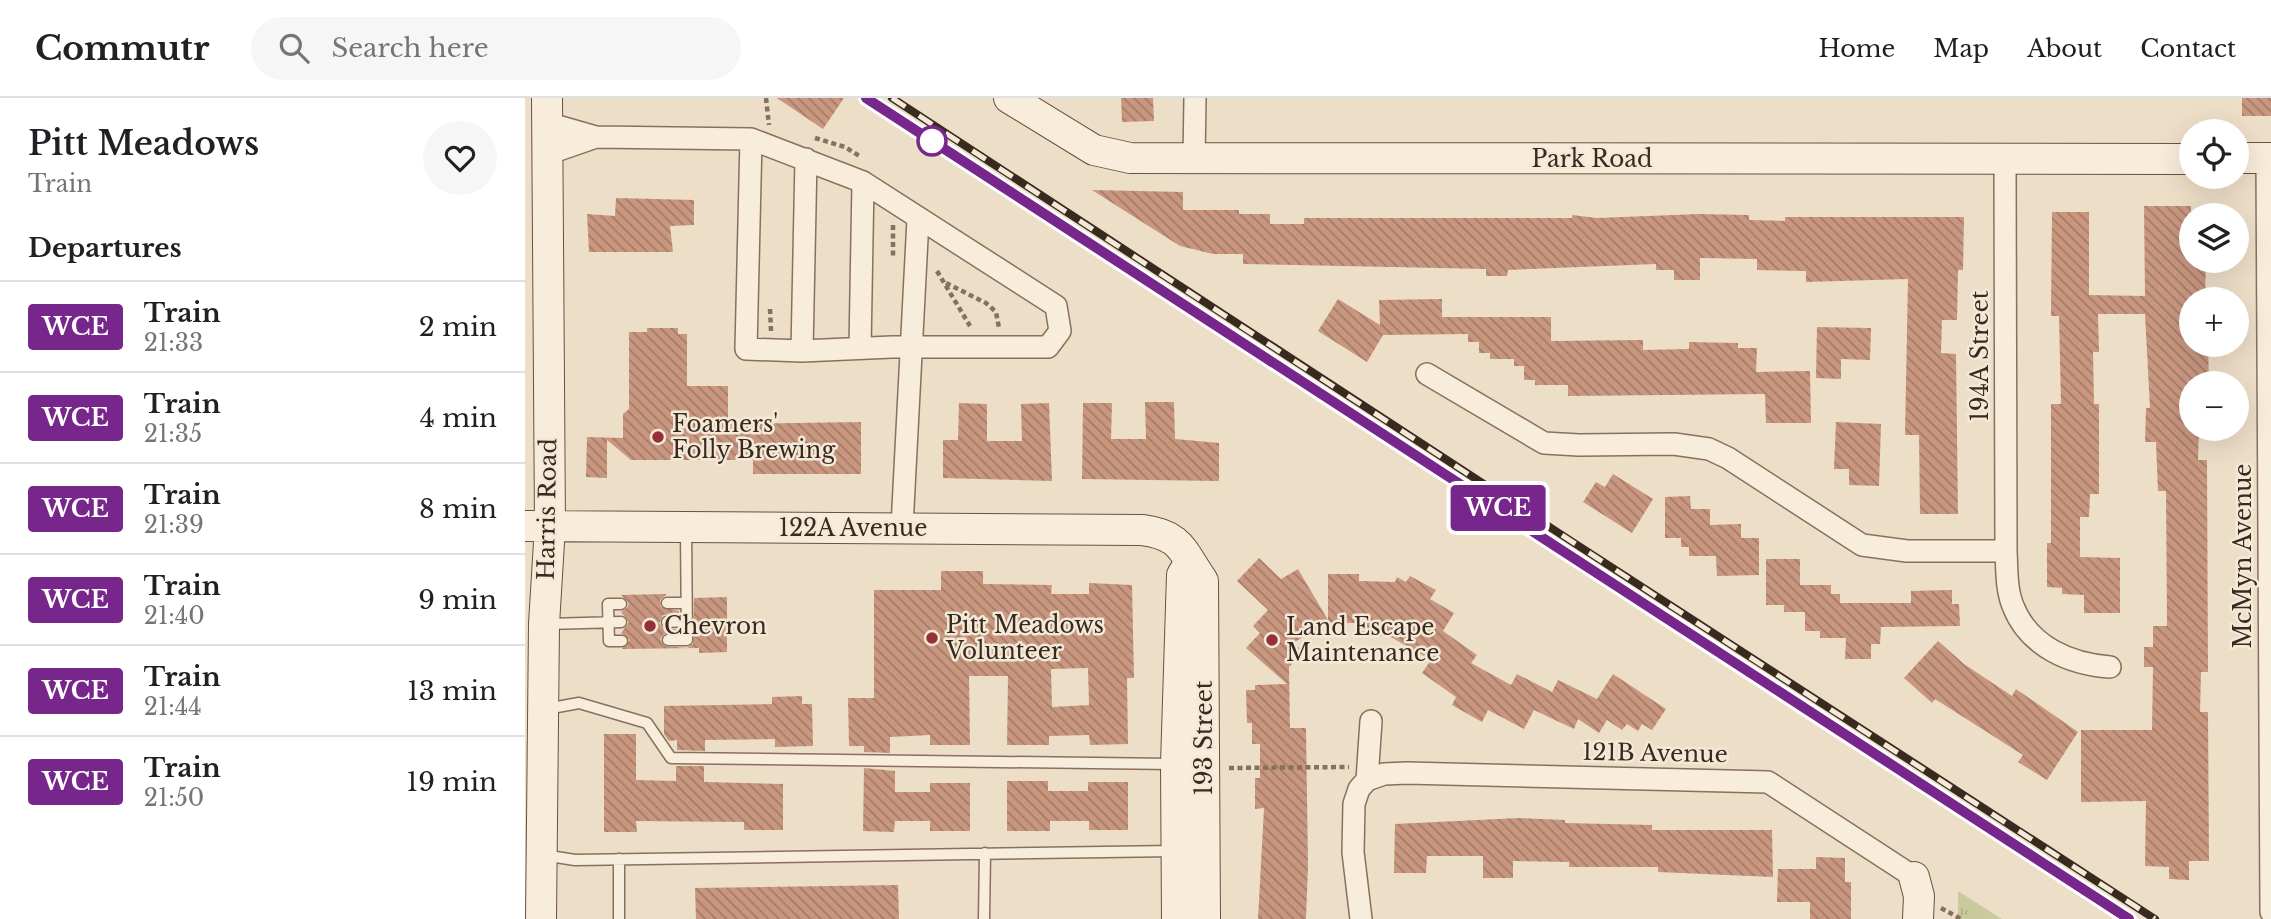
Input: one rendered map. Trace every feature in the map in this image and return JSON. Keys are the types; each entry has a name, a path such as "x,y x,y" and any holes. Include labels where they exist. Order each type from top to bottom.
{"street":[{"name":"Park Road","path":"1009,98 1073,139 1106,154 1194,159 2179,159"},
{"path":"1194,159 1195,98"},
{"path":"547,111 596,137"},
{"name":"Harris Road","path":"541,919 544,624 537,526 547,111"},
{"path":"547,153 596,137 751,139 863,182 1056,306 1060,331 1048,347 909,346 802,351 746,349 751,139"},
{"path":"2249,158 2269,158"},
{"name":"McMyn Avenue","path":"2269,158 2271,912"},
{"path":"802,351 806,159"},
{"name":"194A Street","path":"2005,160 2006,551 2013,608 2032,634 2067,659 2084,665 2110,667"},
{"path":"860,348 863,182"},
{"path":"902,527 909,346 918,219"},
{"path":"1427,374 1544,443 1579,446 1674,444 1709,450 1728,458 1823,523 1862,545 1907,551 2006,551"},
{"name":"122A Avenue","path":"537,526 1142,530 1163,532 1184,552"},
{"name":"193 Street","path":"1177,919 1176,764 1184,552"},
{"name":"193 Street","path":"1184,552 1203,581 1205,919"},
{"path":"1361,919 1353,852 1354,804 1368,774 1371,721"},
{"name":"121B Avenue","path":"1368,774 1769,782 1914,877"},
{"path":"1914,877 1919,896 1919,919"}],"lane":[{"path":"668,640 687,640 685,528"},
{"path":"667,603 686,603"},
{"path":"621,604 608,604 608,623 609,641 622,641"},
{"path":"667,622 687,621"},
{"path":"544,624 621,622"},
{"path":"543,709 579,703 647,723 671,758 1176,764"},
{"path":"542,855 575,860 1177,851"},
{"path":"984,919 985,853"},
{"path":"619,859 619,919"}],"path":[{"path":"937,231 937,279 964,290 996,312 998,346"},
{"path":"1205,768 1368,774"}],"green space":[{"path":"1958,891 2002,919 1958,919"}],"building":[{"path":"777,98 844,98 823,129"},
{"path":"1121,98 1153,98 1154,121 1122,122"},
{"path":"2242,98 2271,98 2271,116 2242,116"},
{"path":"1092,190 1183,192 1183,210 1239,210 1239,214 1270,214 1270,224 1304,224 1304,218 1572,218 1572,215 1597,218 1749,215 1749,220 1785,221 1785,217 1964,217 1963,270 1958,270 1957,320 1942,320 1941,353 1956,354 1958,514 1920,514 1919,435 1905,435 1908,279 1806,282 1806,271 1757,270 1757,259 1700,258 1700,280 1674,280 1674,270 1656,270 1656,264 1508,270 1507,276 1486,276 1486,269 1243,264 1243,254 1213,254 1180,246"},
{"path":"616,198 694,200 694,225 670,226 673,252 589,252 587,214 615,216"},
{"path":"2144,206 2179,206 2179,273 2206,273 2205,287 2179,287 2179,357 2208,357 2209,371 2179,371 2179,441 2199,441 2198,460 2207,460 2208,672 2201,672 2200,712 2208,712 2209,861 2189,861 2189,880 2169,879 2169,867 2145,866 2146,801 2081,802 2081,730 2152,730 2153,667 2144,667 2144,647 2153,647 2153,626 2167,626 2166,491 2158,491 2156,442 2145,442 2146,408 2150,408 2145,314 2098,314 2099,352 2093,352 2094,404 2099,404 2099,494 2090,494 2089,517 2080,517 2080,557 2120,558 2120,613 2084,613 2084,595 2062,594 2062,588 2047,587 2047,543 2051,543 2051,404 2061,404 2059,316 2051,316 2052,212 2089,212 2089,295 2145,296"},
{"path":"1338,299 1380,325 1379,300 1442,299 1442,317 1551,317 1551,341 1643,340 1643,350 1689,349 1689,342 1738,343 1738,348 1757,348 1756,372 1810,371 1811,423 1766,423 1765,394 1568,396 1568,385 1535,385 1535,380 1524,380 1524,366 1514,366 1514,359 1490,359 1490,353 1479,353 1479,342 1468,342 1468,334 1383,335 1367,362 1318,331"},
{"path":"1817,327 1871,328 1870,360 1841,359 1841,379 1816,378"},
{"path":"647,328 678,328 678,334 687,334 687,386 728,386 728,424 861,422 861,474 753,474 753,460 631,460 607,440 607,478 586,477 587,437 623,438 623,414 629,409 629,332 647,332"},
{"path":"1145,402 1174,402 1175,439 1219,443 1219,481 1082,479 1083,403 1112,403 1111,439 1146,439"},
{"path":"959,403 987,404 987,441 1022,441 1021,404 1049,403 1052,481 943,478 943,440 958,440"},
{"path":"1836,422 1881,424 1879,486 1849,485 1849,469 1834,469"},
{"path":"1613,474 1653,499 1632,533 1583,502 1596,482 1605,487"},
{"path":"1690,496 1691,509 1710,509 1710,525 1741,524 1741,538 1759,538 1759,575 1717,576 1716,556 1689,556 1689,547 1681,547 1681,538 1665,538 1665,497"},
{"path":"1259,558 1281,579 1298,569 1328,620 1328,574 1359,574 1359,581 1395,582 1397,577 1406,582 1410,576 1436,590 1430,599 1454,613 1443,631 1477,655 1471,663 1511,685 1517,674 1552,692 1558,680 1597,699 1613,674 1666,709 1652,730 1642,724 1638,731 1627,724 1622,730 1607,720 1599,733 1578,719 1574,729 1534,710 1524,729 1488,710 1482,722 1452,705 1456,697 1422,673 1431,660 1389,636 1361,635 1361,623 1327,623 1293,643 1303,651 1289,667 1290,728 1306,728 1306,919 1258,919 1264,808 1255,809 1255,778 1260,778 1260,744 1252,744 1252,723 1247,723 1246,690 1255,690 1255,685 1287,684 1246,648 1260,633 1253,626 1268,610 1237,581"},
{"path":"1766,559 1800,559 1800,585 1831,585 1831,594 1840,594 1840,603 1911,603 1911,591 1952,590 1952,604 1959,604 1960,626 1881,627 1880,644 1871,644 1871,659 1845,659 1846,638 1820,638 1820,631 1805,631 1805,612 1784,612 1784,605 1766,605"},
{"path":"941,571 983,571 983,584 1052,585 1051,594 1089,594 1089,583 1132,585 1134,678 1127,678 1128,744 1090,745 1089,735 1049,736 1049,745 1007,745 1008,676 969,676 970,745 930,745 930,735 890,737 890,753 864,752 864,746 849,746 848,698 874,698 874,590 941,590","holes":["1088,668 1089,705 1052,707 1051,669"]},
{"path":"667,594 660,600 661,607 679,613 663,615 659,623 664,629 679,629 679,632 664,634 660,639 664,646 687,648 693,644 694,598 727,597 727,652 699,653 699,648 622,649 630,640 621,633 629,622 621,612 629,603 621,595"},
{"path":"1938,641 1964,664 2012,696 2016,689 2078,732 2047,780 2018,762 2023,755 1935,699 1932,703 1904,678"},
{"path":"802,696 802,704 812,704 813,746 775,747 775,739 705,740 705,751 677,750 677,740 669,741 664,734 664,706 772,704 772,697"},
{"path":"604,734 636,734 636,780 676,781 676,766 704,766 704,782 783,784 783,830 744,830 744,822 636,821 637,832 604,832"},
{"path":"864,768 895,771 895,792 930,792 930,783 970,783 970,831 930,831 930,821 895,821 894,832 863,831"},
{"path":"1007,781 1048,781 1048,791 1088,791 1088,782 1128,782 1128,830 1089,830 1089,821 1050,821 1050,831 1007,831"},
{"path":"1519,818 1565,820 1565,823 1652,825 1652,830 1772,830 1773,877 1658,872 1658,867 1569,867 1569,862 1513,861 1513,878 1483,878 1483,856 1427,856 1426,873 1394,873 1395,824"},
{"path":"1816,857 1845,858 1845,882 1851,882 1851,919 1810,919 1810,902 1777,902 1778,869 1816,869"},
{"path":"898,885 899,919 696,919 695,888"}],"railway":[{"path":"866,98 2129,919"},
{"path":"892,98 2155,919"}],"train":[{"name":"WCE","path":"866,98 2129,919"}],"place":[{"name":"Foamers' Folly Brewing","path":"658,437"},
{"name":"Chevron","path":"650,626"},
{"name":"Pitt Meadows Volunteer","path":"932,638"},
{"name":"Land Escape Maintenance","path":"1272,640"}]}
